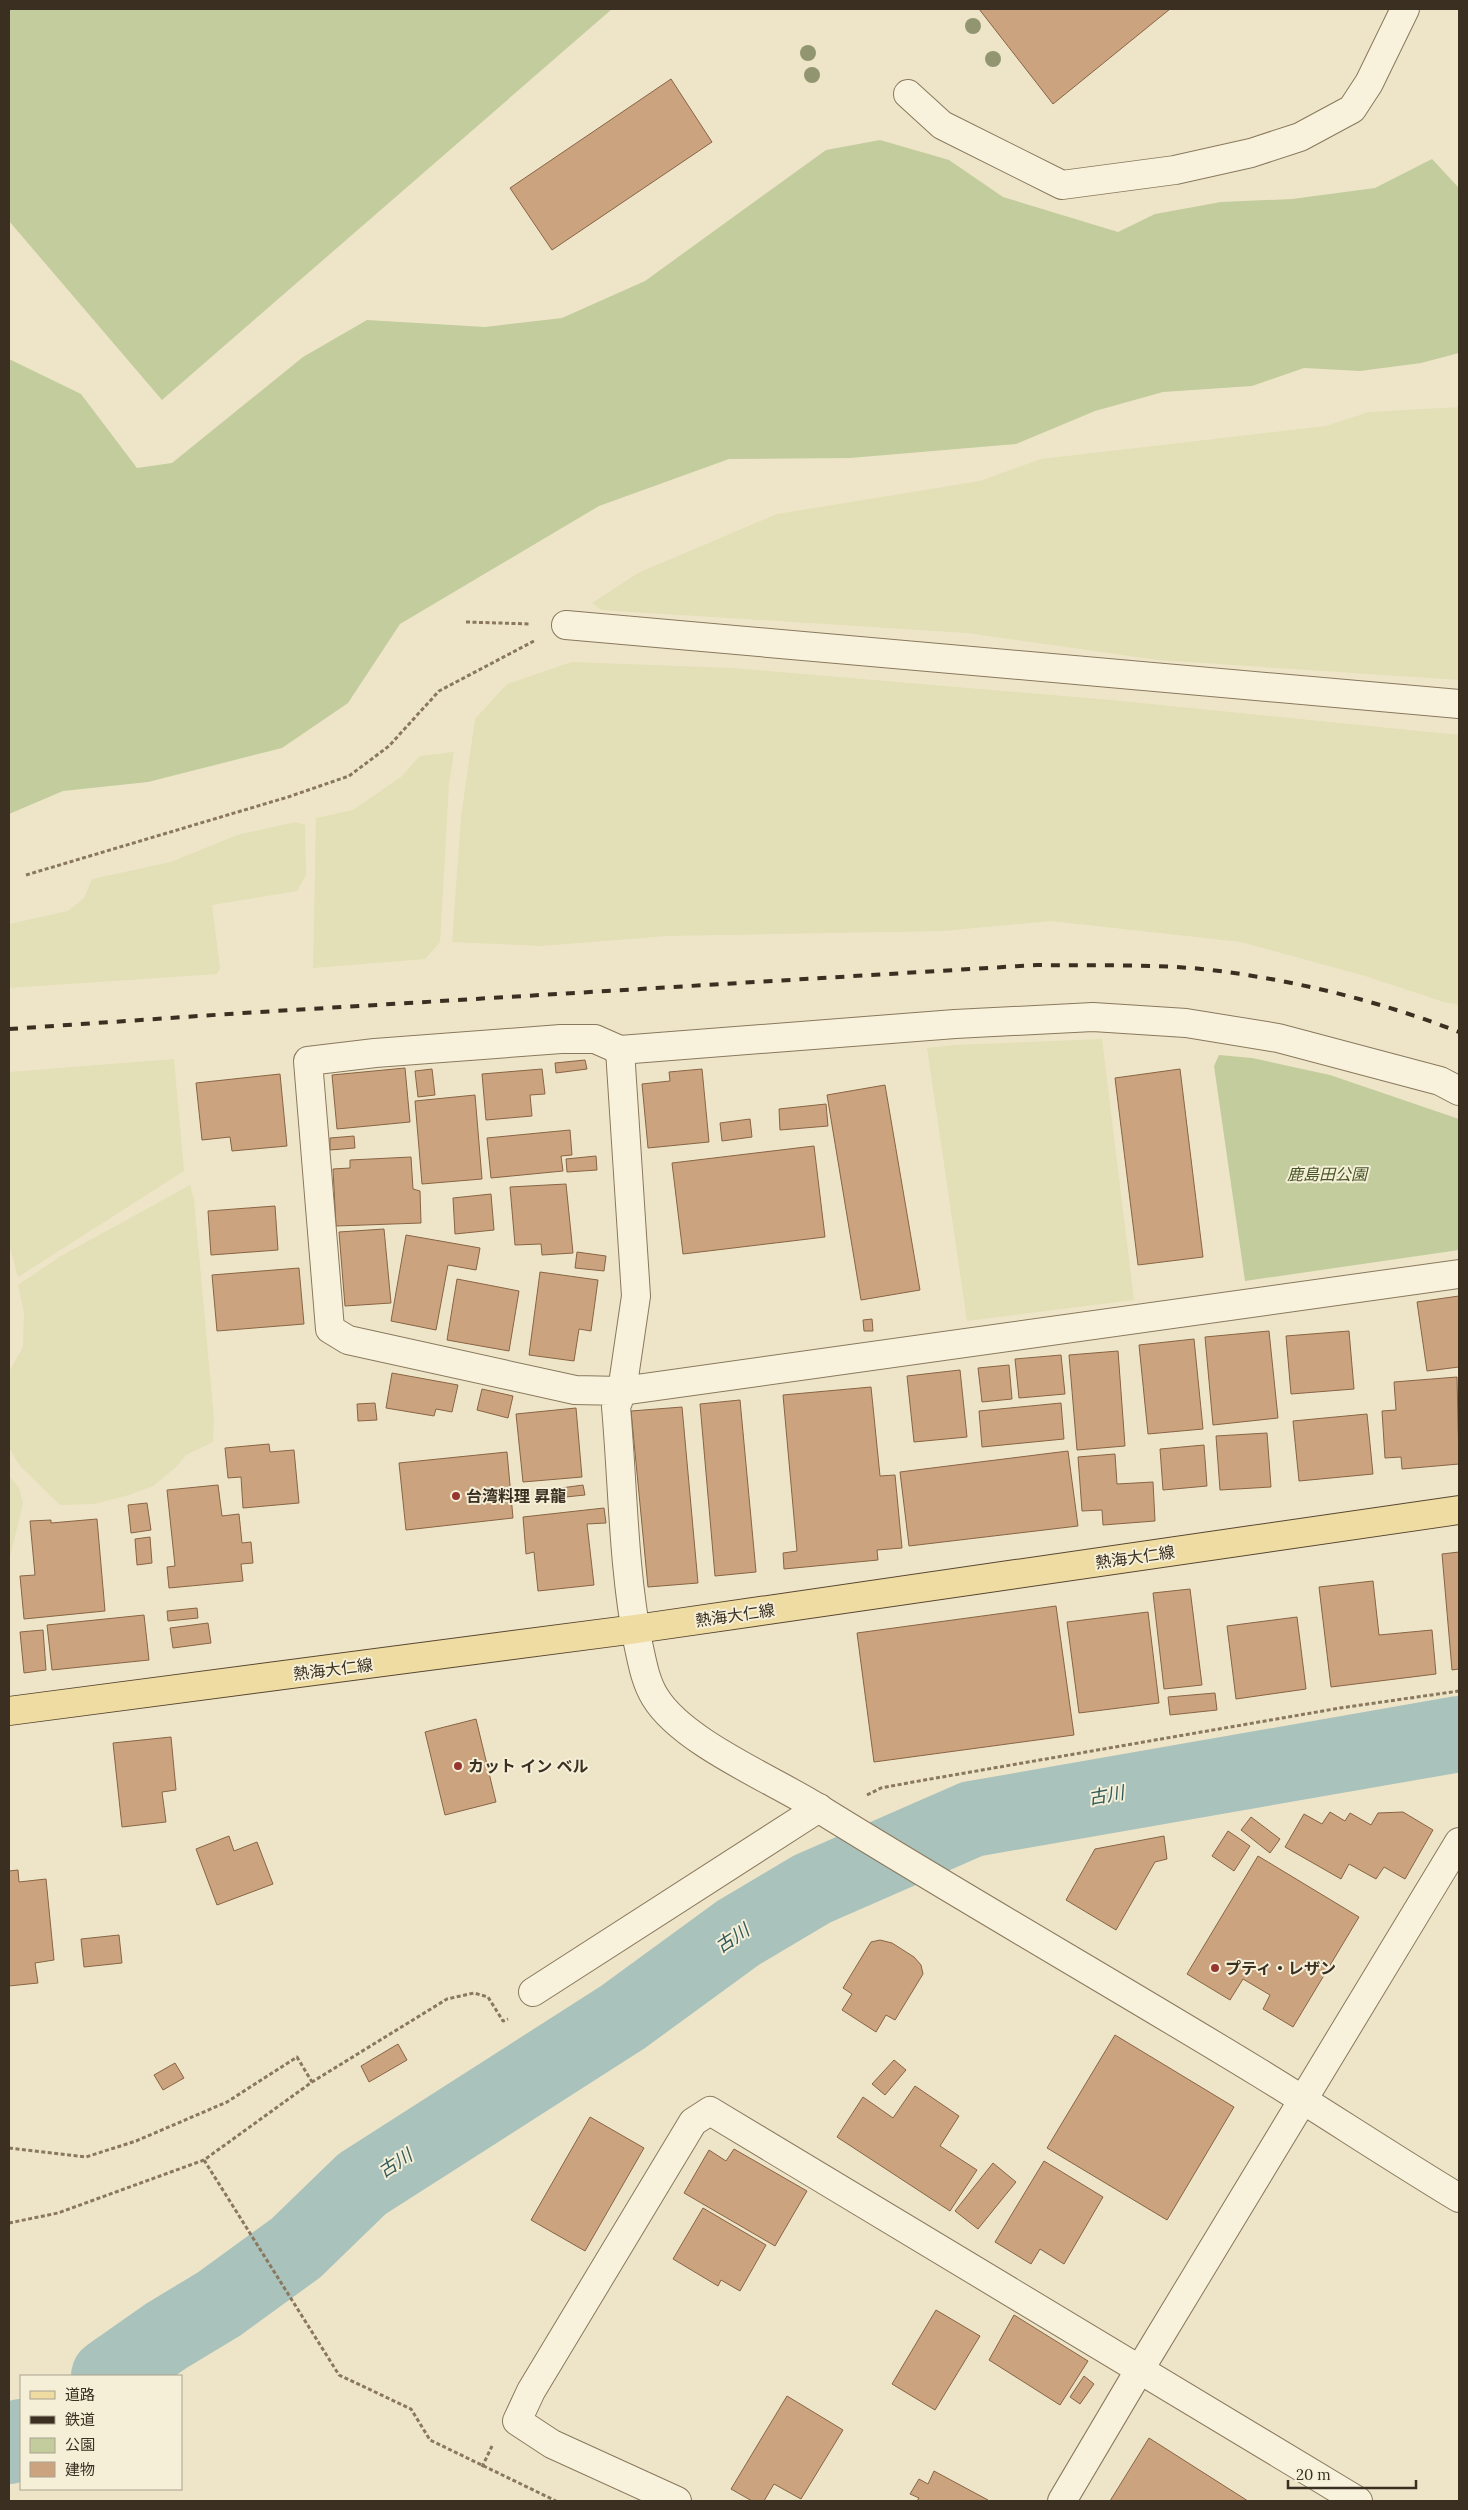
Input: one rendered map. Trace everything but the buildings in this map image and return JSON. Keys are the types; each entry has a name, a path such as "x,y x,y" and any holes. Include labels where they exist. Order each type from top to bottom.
{"main road":[{"name":"熱海大仁線","path":"9,1711 636,1629 1459,1510"}],"street":[{"path":"908,94 942,125 1062,185 1175,170 1251,153 1300,137 1352,109 1369,83 1405,9"},
{"path":"566,625 1459,704"},
{"path":"1459,1091 1440,1081 1278,1038 1186,1023 1093,1017 936,1026 620,1050 595,1039 561,1039 374,1053 308,1061 330,1329 348,1340 575,1390 622,1391 1438,1275 1459,1274"},
{"path":"620,1050 636,1296 622,1391 616,1407 629,1591 644,1672 652,1692 662,1709 674,1722 721,1752 933,1877 1303,2100 1360,2138 1459,2198"},
{"path":"533,1992 827,1814"},
{"path":"1062,2501 1459,1842"},
{"path":"677,2501 552,2444 517,2421 531,2391 693,2122 710,2111 1358,2501"}],"path":[{"path":"466,622 566,625"},
{"path":"26,875 288,797 349,776 389,746 439,691 494,660 566,625"},
{"path":"861,1798 881,1788 913,1782 1340,1708 1459,1691"},
{"path":"9,2223 58,2213 204,2160 312,2082 447,1998 474,1993 488,1997 503,2021 520,2013 533,1992"},
{"path":"9,2148 86,2157 128,2144 226,2102 297,2057 312,2082"},
{"path":"204,2160 339,2375 411,2409 430,2440 556,2501"}],"shaded area":[{"path":"1459,407 1459,680 1158,660 967,633 601,610 592,603 638,573 777,514 980,481 1041,459 1326,426 1369,412"},
{"path":"572,662 732,668 1111,700 1459,735 1459,1005 1444,1002 1365,976 1241,942 1051,921 942,931 667,936 541,946 452,942 461,817 475,719 507,684"},
{"path":"454,752 449,784 440,942 425,959 313,968 316,818 353,810 401,777 420,756"},
{"path":"296,822 305,825 306,875 297,891 212,905 220,968 217,974 9,988 9,924 68,911 84,898 92,879 171,862 237,835"},
{"path":"1102,1039 1134,1300 967,1321 927,1048 955,1045"},
{"path":"174,1059 184,1171 18,1277 9,1245 9,1072"},
{"path":"190,1185 194,1200 214,1419 213,1442 186,1455 176,1467 153,1486 129,1495 94,1504 60,1505 20,1466 9,1448 9,1372 23,1347 24,1313 18,1285 61,1256"},
{"path":"9,1476 19,1488 23,1503 9,1561"}],"green space":[{"path":"9,9 612,9 162,400 9,221"},
{"path":"880,140 949,160 1003,197 1118,232 1155,214 1221,202 1292,199 1375,188 1432,159 1459,188 1459,353 1421,363 1360,371 1304,368 1252,386 1163,392 1095,411 1016,444 850,458 729,459 599,506 400,624 348,703 282,748 148,782 63,791 9,814 9,359 81,394 137,468 172,463 303,357 367,320 485,327 562,318 645,281 826,150"},
{"name":"鹿島田公園","path":"1219,1055 1252,1058 1330,1075 1459,1119 1459,1250 1245,1281 1214,1066"}],"waterway":[{"name":"古川","path":"110,2375 166,2336 219,2304 296,2248 362,2184 623,2017 738,1933 812,1889 972,1819 1459,1734"},
{"name":"古川","path":"9,2446 20,2438"}],"railway":[{"path":"9,1029 1037,965 1180,967 1227,972 1345,995 1403,1012 1459,1032"}],"place":[{"name":"台湾料理 昇龍","path":"456,1496"},
{"name":"カット イン ベル","path":"458,1766"},
{"name":"プティ・レザン","path":"1215,1968"}]}
